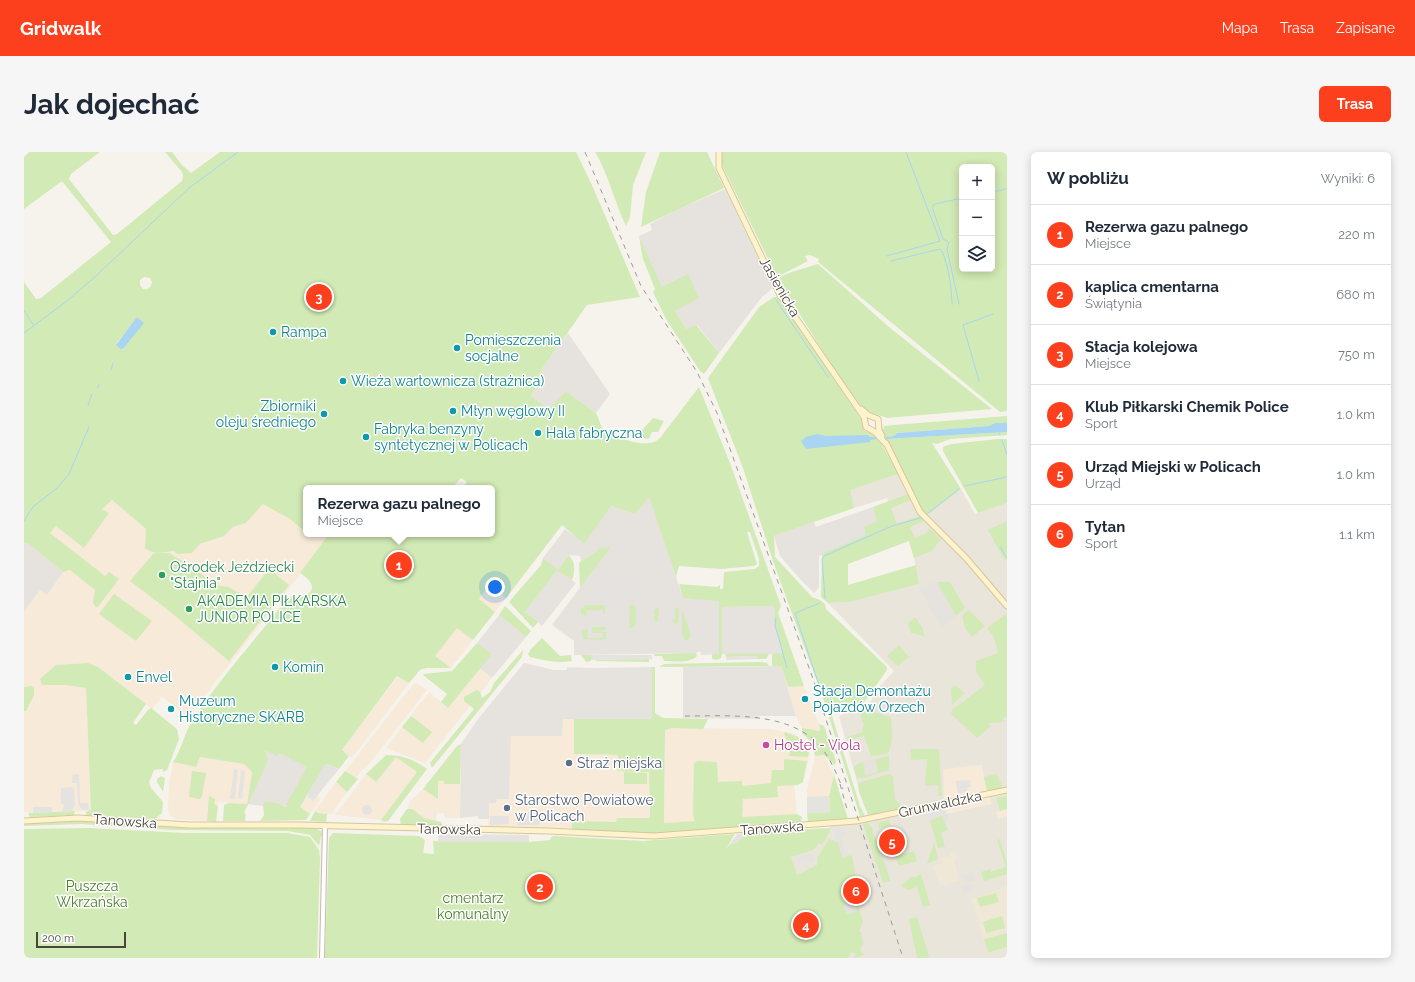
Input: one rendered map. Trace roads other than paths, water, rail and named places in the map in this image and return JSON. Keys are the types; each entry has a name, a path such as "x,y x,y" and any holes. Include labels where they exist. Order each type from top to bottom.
{"main road":[{"name":"Jasienicka","path":"719,152 719,168 780,295 865,421"},
{"name":"Jasienicka","path":"852,400 867,415 871,416"},
{"path":"887,445 872,431 866,428 865,421 871,416 877,418 887,445 916,506 922,515 966,558 1007,606"},
{"path":"872,431 879,426"},
{"name":"Grunwaldzka","path":"873,818 1007,790"},
{"name":"Tanowska","path":"24,821 78,818 189,825 325,826 548,831 654,836 832,823 873,818"}],"street":[{"path":"322,958 325,826"}],"water":[{"path":"137,317 144,323 122,350 116,345"},
{"path":"995,423 1007,423 1007,432 886,439 885,437 894,436 897,433 989,426"},
{"path":"817,434 825,436 868,435 869,437 876,437 877,439 870,440 870,442 806,449 801,441 806,437"}],"waterway":[{"path":"24,333 67,301 97,275 189,188 238,152"},
{"path":"887,256 940,241 906,152"},
{"path":"995,191 1007,189"},
{"path":"959,199 935,204 932,207 943,239 949,242 947,249 959,304"},
{"path":"891,261 940,249 943,253 947,267 952,304"},
{"path":"776,300 828,377"},
{"path":"24,310 34,326"},
{"path":"979,381 963,325 993,314"},
{"path":"111,370 113,363"},
{"path":"98,388 99,384"},
{"path":"88,405 92,394"},
{"path":"24,521 33,507 57,488 69,474 89,427"},
{"path":"1002,440 1007,455"},
{"path":"964,486 1007,477"},
{"path":"927,514 959,489"},
{"path":"825,598 822,559 824,556 892,526 920,518"},
{"path":"1000,547 1007,558"},
{"path":"820,603 795,613 821,691"},
{"path":"776,618 775,625 787,668"}],"railway":[{"path":"585,152 641,286 697,372 717,413 812,676 903,958"},
{"path":"685,716 737,716 772,720 789,725 804,733 822,748 826,753 843,789"},
{"path":"840,784 847,809"}],"place":[{"name":"Stacja kolejowa","path":"319,297"},
{"name":"Rampa","path":"273,332"},
{"name":"Pomieszczenia socjalne","path":"457,348"},
{"name":"Wieża wartownicza (strażnica)","path":"343,381"},
{"name":"Młyn węglowy II","path":"453,411"},
{"name":"Zbiorniki oleju średniego","path":"324,414"},
{"name":"Hala fabryczna","path":"538,433"},
{"name":"Fabryka benzyny syntetycznej w Policach","path":"366,437"},
{"name":"Rezerwa gazu palnego","path":"399,565"},
{"name":"Ośrodek Jeździecki \"Stajnia\"","path":"162,575"},
{"name":"AKADEMIA PIŁKARSKA JUNIOR POLICE","path":"189,609"},
{"name":"Komin","path":"275,667"},
{"name":"Envel","path":"128,677"},
{"name":"Stacja Demontażu Pojazdów Orzech","path":"805,699"},
{"name":"Muzeum Historyczne SKARB","path":"171,709"},
{"name":"Hostel - Viola","path":"766,745"},
{"name":"Straż miejska","path":"569,763"},
{"name":"Starostwo Powiatowe w Policach","path":"507,808"},
{"name":"Urząd Miejski w Policach","path":"892,842"},
{"name":"kaplica cmentarna","path":"540,887"},
{"name":"Tytan","path":"856,891"},
{"name":"Klub Piłkarski Chemik Police","path":"806,925"}],"park label":[{"name":"Puszcza Wkrzańska","path":"92,894"},
{"name":"cmentarz komunalny","path":"473,906"}]}
